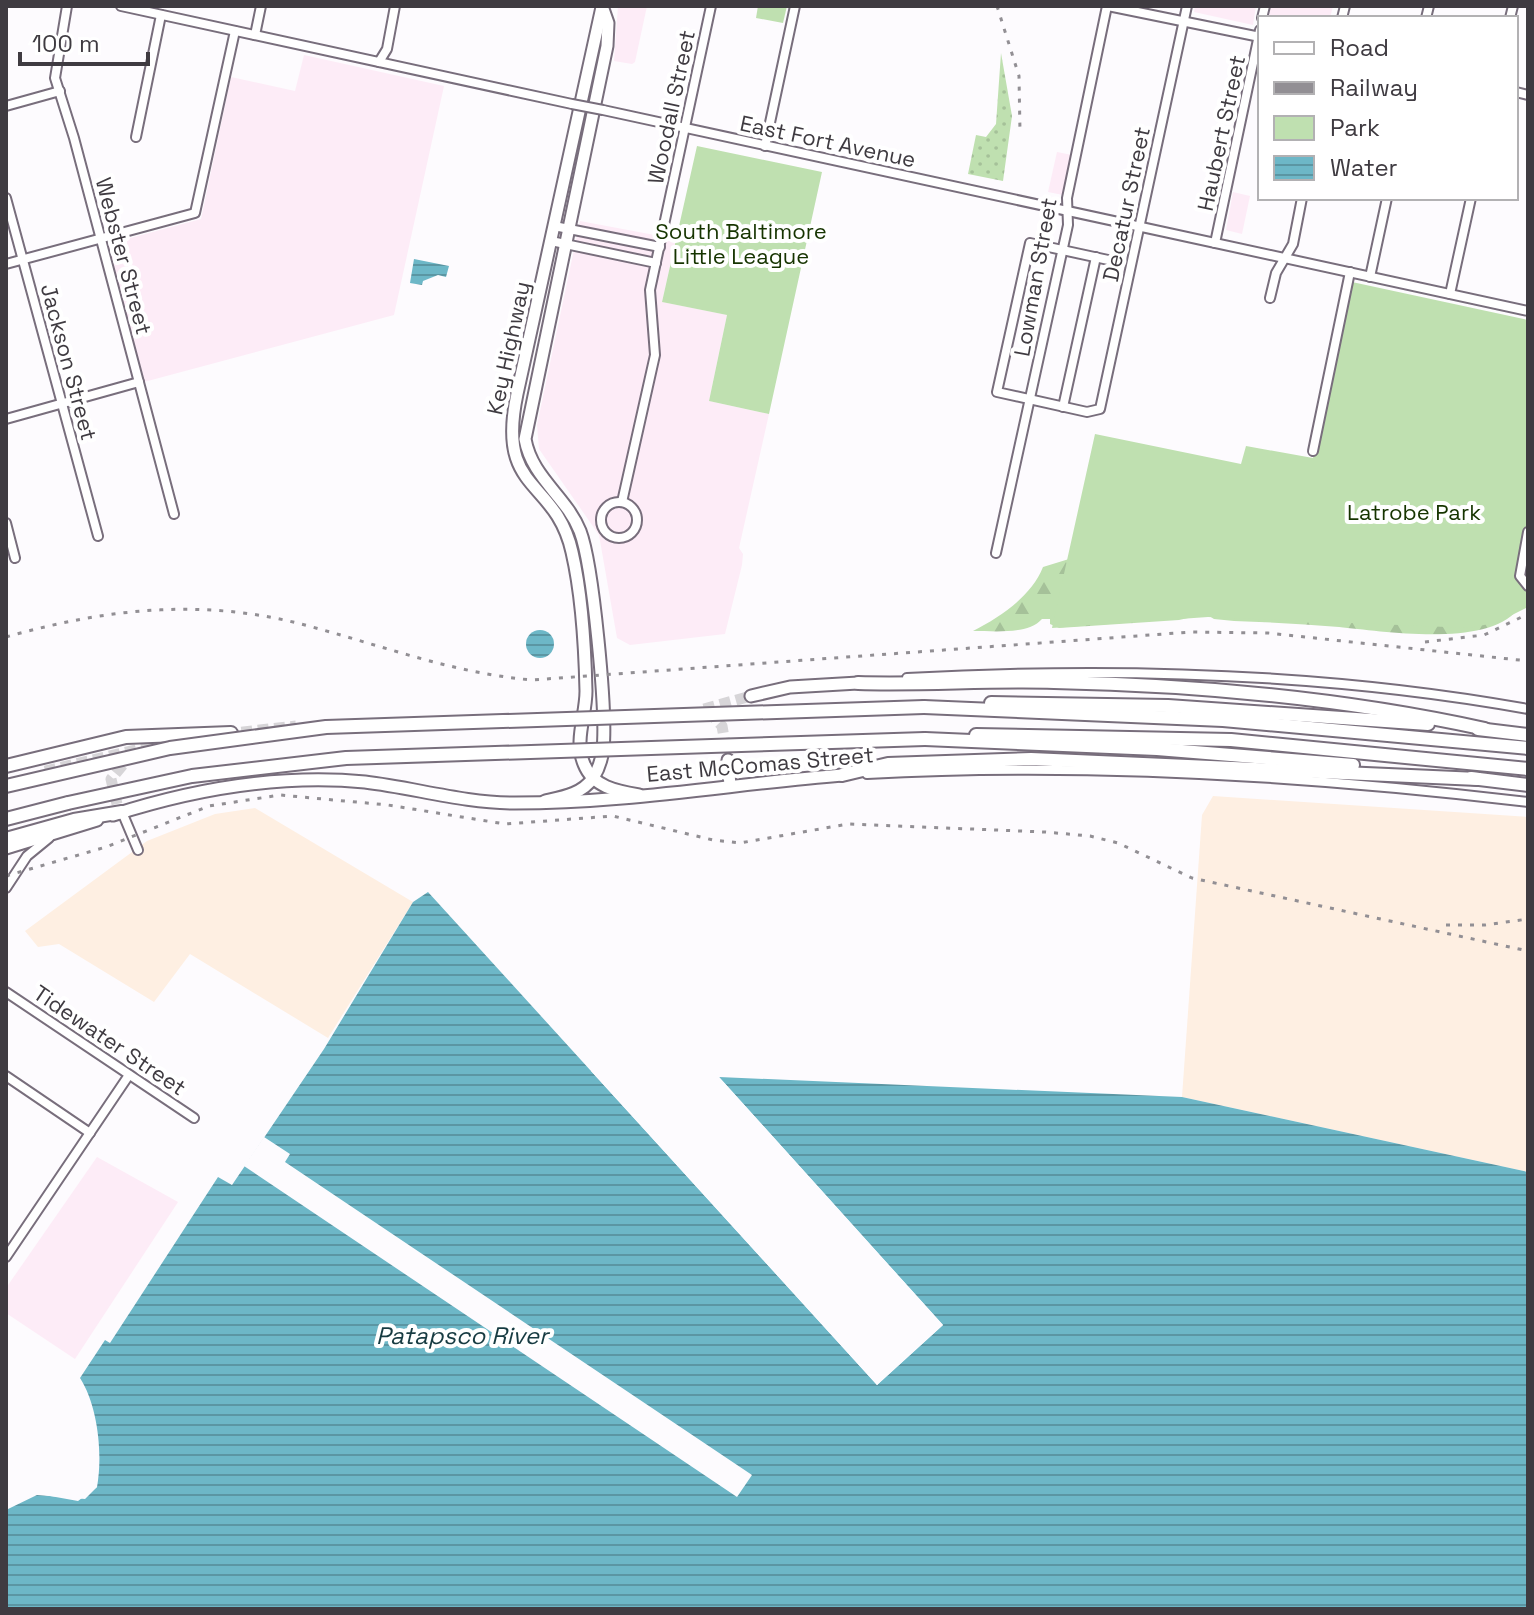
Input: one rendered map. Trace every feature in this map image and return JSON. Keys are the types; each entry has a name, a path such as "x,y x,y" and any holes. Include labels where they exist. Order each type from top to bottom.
{"highway":[{"path":"858,683 1014,681 1141,685 1340,703 1528,735"},
{"path":"6,786 170,748 326,727 1021,702 1155,705 1485,729"},
{"path":"924,707 1247,721 1528,748"},
{"path":"6,766 126,737 231,733"},
{"path":"6,819 192,776 346,758 1000,734 1191,738 1351,749 1528,769"},
{"path":"925,739 1200,751 1528,785"},
{"path":"842,775 888,764 1031,759 1478,779"},
{"path":"6,839 119,808"}],"main road":[{"name":"Key Highway","path":"593,778 579,748 586,695 573,555 563,526 516,462 511,440 512,419 602,7"},
{"name":"Key Highway","path":"593,778 603,745 585,550 570,513 531,463 525,439 607,46 608,23 602,7"},
{"path":"751,696 790,687 858,683"},
{"path":"728,760 730,786"},
{"name":"East McComas Street","path":"6,848 58,833 119,808 210,790 313,780 378,784 490,802 639,795 842,775"},
{"path":"545,801 575,793 593,778 615,790 639,795"}],"street":[{"name":"Webster Street","path":"67,6 55,78 174,514"},
{"name":"East Fort Avenue","path":"121,6 1528,311"},
{"path":"255,35 261,6"},
{"path":"379,62 387,49 395,6"},
{"name":"Woodall Street","path":"622,502 655,355 650,299 656,263 711,6"},
{"path":"765,146 795,6"},
{"path":"1107,6 1258,37"},
{"name":"Lowman Street","path":"996,553 1062,251 1067,198 1107,6"},
{"name":"Decatur Street","path":"1063,407 1087,412 1100,409 1187,6"},
{"path":"136,137 161,15"},
{"path":"6,264 195,213 235,31"},
{"name":"Haubert Street","path":"1215,243 1258,46"},
{"path":"6,106 60,91"},
{"name":"Jackson Street","path":"6,198 98,536"},
{"path":"1270,298 1276,273 1293,244 1302,200"},
{"path":"1370,277 1387,200"},
{"path":"1450,294 1471,200"},
{"path":"554,226 660,247"},
{"path":"551,241 656,263"},
{"path":"1096,257 1063,407 997,392 1030,243 1062,251 1096,257 1113,261"},
{"path":"1313,451 1350,272"},
{"path":"6,419 139,382"},
{"path":"622,502 635,511 636,526 630,535 615,538 602,528 601,518 608,505 622,502"},
{"path":"6,523 15,558"},
{"path":"1528,532 1520,576 1528,586"},
{"path":"858,683 1046,671 1146,671 1395,690 1528,709"},
{"name":"East McComas Street","path":"842,775 978,770 1263,778 1528,802"},
{"path":"119,808 138,850"},
{"path":"6,888 27,856 58,833"},
{"name":"Tidewater Street","path":"6,992 194,1118"},
{"path":"6,1005 22,1003"},
{"path":"8,1251 129,1075"},
{"path":"6,1076 90,1133"}],"shaded area":[{"path":"618,6 647,6 635,62 632,64 614,61"},
{"path":"1195,6 1256,6 1253,25 1194,12"},
{"path":"1271,6 1333,6 1330,16 1268,16"},
{"path":"304,55 444,86 394,315 144,382 108,244 201,219 231,77 295,91"},
{"path":"1057,152 1072,155 1063,195 1048,192"},
{"path":"1233,192 1250,196 1242,234 1226,230"},
{"path":"580,221 676,239 662,302 727,315 709,401 769,414 739,548 743,554 742,565 725,634 630,645 617,638 599,535 539,449 537,425"},
{"path":"1213,796 1528,817 1528,1172 1182,1097 1202,815"},
{"path":"255,808 413,902 328,1038 190,954 154,1002 59,944 38,947 25,931 147,841 215,814"},
{"path":"97,1157 178,1202 75,1359 6,1313 6,1288"}],"green space":[{"path":"758,6 787,6 783,23 756,18"},
{"path":"1001,53 1012,116 1003,181 968,174 976,135 986,137 996,124"},
{"name":"South Baltimore Little League","path":"697,146 822,172 769,414 709,401 727,315 662,302"},
{"name":"Latrobe Park","path":"1352,282 1528,320 1528,607 1498,622 1470,628 1208,617 1052,628 1095,434 1241,464 1246,446 1313,458"},
{"path":"1069,559 1517,610 1502,622 1459,633 1406,633 1234,621 1214,619 1206,614 1179,620 1059,628 1050,624 1050,619 1042,619 1019,630 973,631 1004,613 1023,597 1043,567"}],"water":[{"path":"414,259 449,266 446,277 438,275 423,281 422,285 410,283"},
{"path":"540,630 550,634 554,644 550,654 540,658 530,654 526,644 530,634"},
{"name":"Patapsco River","path":"428,892 877,1385 943,1325 719,1077 1182,1097 1528,1172 1528,1609 6,1609 6,1510 39,1494 78,1501 97,1487 98,1431 91,1402 80,1378 105,1340 110,1343 218,1177 232,1185 324,1049 413,902"}],"pier":[{"path":"591,1071 597,1071 877,1379 937,1325 715,1077 719,1077 943,1325 877,1385"},
{"path":"264,1137 290,1154 285,1162 752,1475 737,1497 244,1166"},
{"path":"98,1453 97,1487 85,1499 25,1494 39,1490 77,1497 90,1491 96,1471 94,1455"}],"tunnel":[{"path":"704,709 751,696"},
{"path":"708,711 722,726 728,760"},
{"path":"225,734 296,726"},
{"path":"45,771 153,746"},
{"path":"117,804 111,779 131,755"}],"railway":[{"path":"997,6 1019,76 1020,132"},
{"path":"6,637 116,614 189,609 226,611 301,624 473,671 532,680 1191,632 1268,633 1528,661"},
{"path":"1425,642 1484,635 1528,614"},
{"path":"6,876 106,847 209,806 280,795 388,805 505,824 613,816 713,840 740,843 848,824 1045,832 1090,836 1118,843 1192,878 1528,951"},
{"path":"1446,925 1485,925 1528,919"}]}
